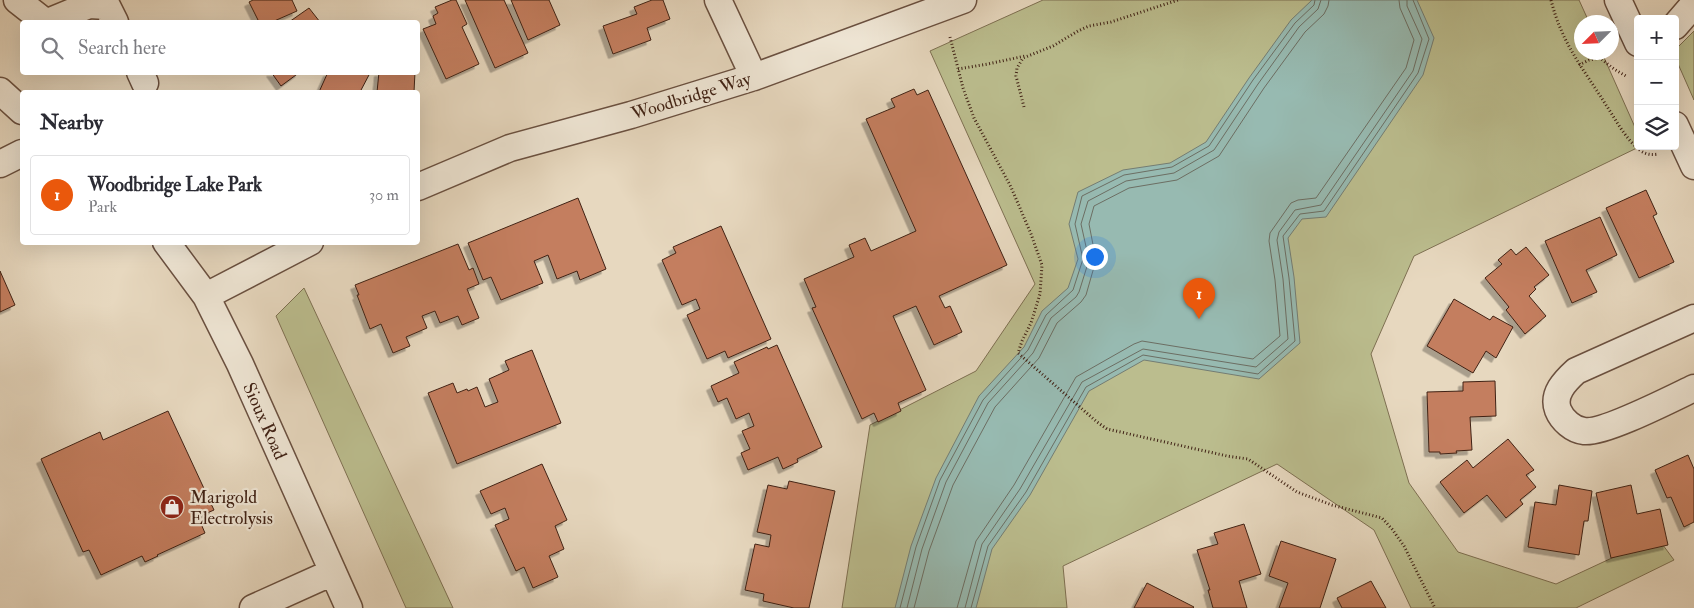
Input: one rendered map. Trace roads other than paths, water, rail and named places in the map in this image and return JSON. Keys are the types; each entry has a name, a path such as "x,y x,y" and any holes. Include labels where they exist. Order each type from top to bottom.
{"street":[{"path":"17,0 44,20"},
{"path":"718,0 754,77"},
{"name":"Woodbridge Way","path":"420,185 510,148 631,115 754,77 963,0"},
{"path":"1618,0 1634,34"},
{"path":"1679,21 1694,4"},
{"path":"52,20 89,5 107,6 114,20"},
{"path":"0,91 20,109"},
{"path":"1679,134 1694,166"},
{"path":"0,164 20,154"},
{"name":"Sioux Road","path":"168,245 206,296 240,364 349,608"},
{"path":"206,296 304,245"},
{"path":"1694,318 1576,371 1564,382 1557,396 1558,410 1569,425 1584,431 1601,429 1694,388"},
{"path":"253,608 333,572"}],"water":[{"path":"1312,0 1417,0 1434,38 1423,75 1326,217 1302,219 1288,238 1294,277 1300,343 1259,379 1144,360 1089,391 1030,495 992,549 976,608 895,608 911,546 936,478 979,396 1024,347 1042,311 1068,288 1078,259 1069,224 1078,192 1123,170 1170,163 1206,142 1291,20"}],"place":[{"name":"Woodbridge Lake Park","path":"1199,319"},
{"name":"Marigold Electrolysis","path":"172,507"}]}
